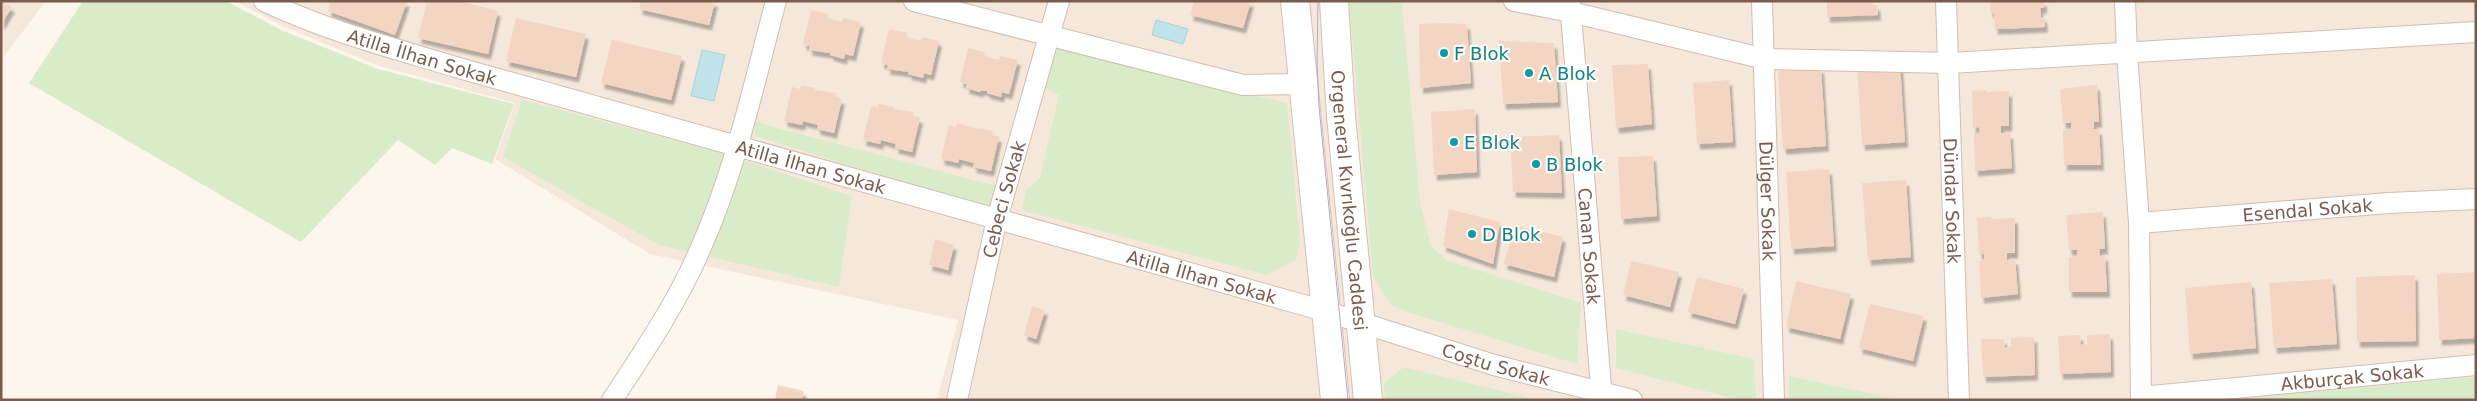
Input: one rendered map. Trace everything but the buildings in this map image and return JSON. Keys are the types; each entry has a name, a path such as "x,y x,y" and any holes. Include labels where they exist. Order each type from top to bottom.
{"main road":[{"path":"1295,1 1335,400"},
{"name":"Orgeneral Kıvrıkoğlu Caddesi","path":"1334,1 1341,116 1368,400"}],"street":[{"name":"Atilla İlhan Sokak","path":"264,1 292,14 349,35 529,88 1325,311 1362,324"},
{"path":"612,400 656,333 702,246 738,145 776,1"},
{"path":"914,1 1243,86 1303,84"},
{"name":"Cebeci Sokak","path":"957,400 997,219 1059,1"},
{"path":"1514,1 1571,7 1765,59 1950,63 2476,32"},
{"name":"Dülger Sokak","path":"1762,1 1774,400"},
{"name":"Dündar Sokak","path":"1946,1 1950,63 1959,400"},
{"path":"2125,1 2126,52 2139,224 2141,398"},
{"name":"Canan Sokak","path":"1571,7 1601,396"},
{"name":"Esendal Sokak","path":"2139,224 2388,203 2476,200"},
{"name":"Coştu Sokak","path":"1362,324 1601,396 1632,400"},
{"name":"Akburçak Sokak","path":"2141,398 2476,365"}],"shaded area":[{"path":"1,1 46,1 1,60"},
{"path":"235,1 2476,1 2476,400 937,400 958,320 650,254 495,159 515,103 380,66 284,27"}],"green space":[{"path":"83,1 226,1 281,30 378,69 514,104 492,164 452,148 435,165 398,140 301,242 29,83"},
{"path":"1349,1 1402,3 1420,203 1431,246 1446,260 1581,303 1577,364 1407,312 1391,305 1373,277"},
{"path":"1054,47 1287,103 1300,242 1296,260 1267,275 1022,210 1026,190 1040,178 1059,95 1046,89"},
{"path":"522,100 719,152 852,196 839,287 659,245 503,157"},
{"path":"755,122 1000,187 992,206 891,178 755,136"},
{"path":"1616,329 1754,359 1756,400 1740,400 1616,368"},
{"path":"1404,367 1538,400 1385,400 1384,383"},
{"path":"1789,376 1900,400 1789,400"},
{"path":"2476,377 2476,400 2228,400"}],"water":[{"path":"1156,20 1188,29 1183,44 1152,35"},
{"path":"702,50 725,55 714,101 691,96"}],"tram line":[{"path":"1318,1 1317,62 1319,107 1348,400"}],"place":[{"name":"F Blok","path":"1444,53"},
{"name":"A Blok","path":"1529,73"},
{"name":"E Blok","path":"1454,142"},
{"name":"B Blok","path":"1536,164"},
{"name":"D Blok","path":"1472,234"}]}
